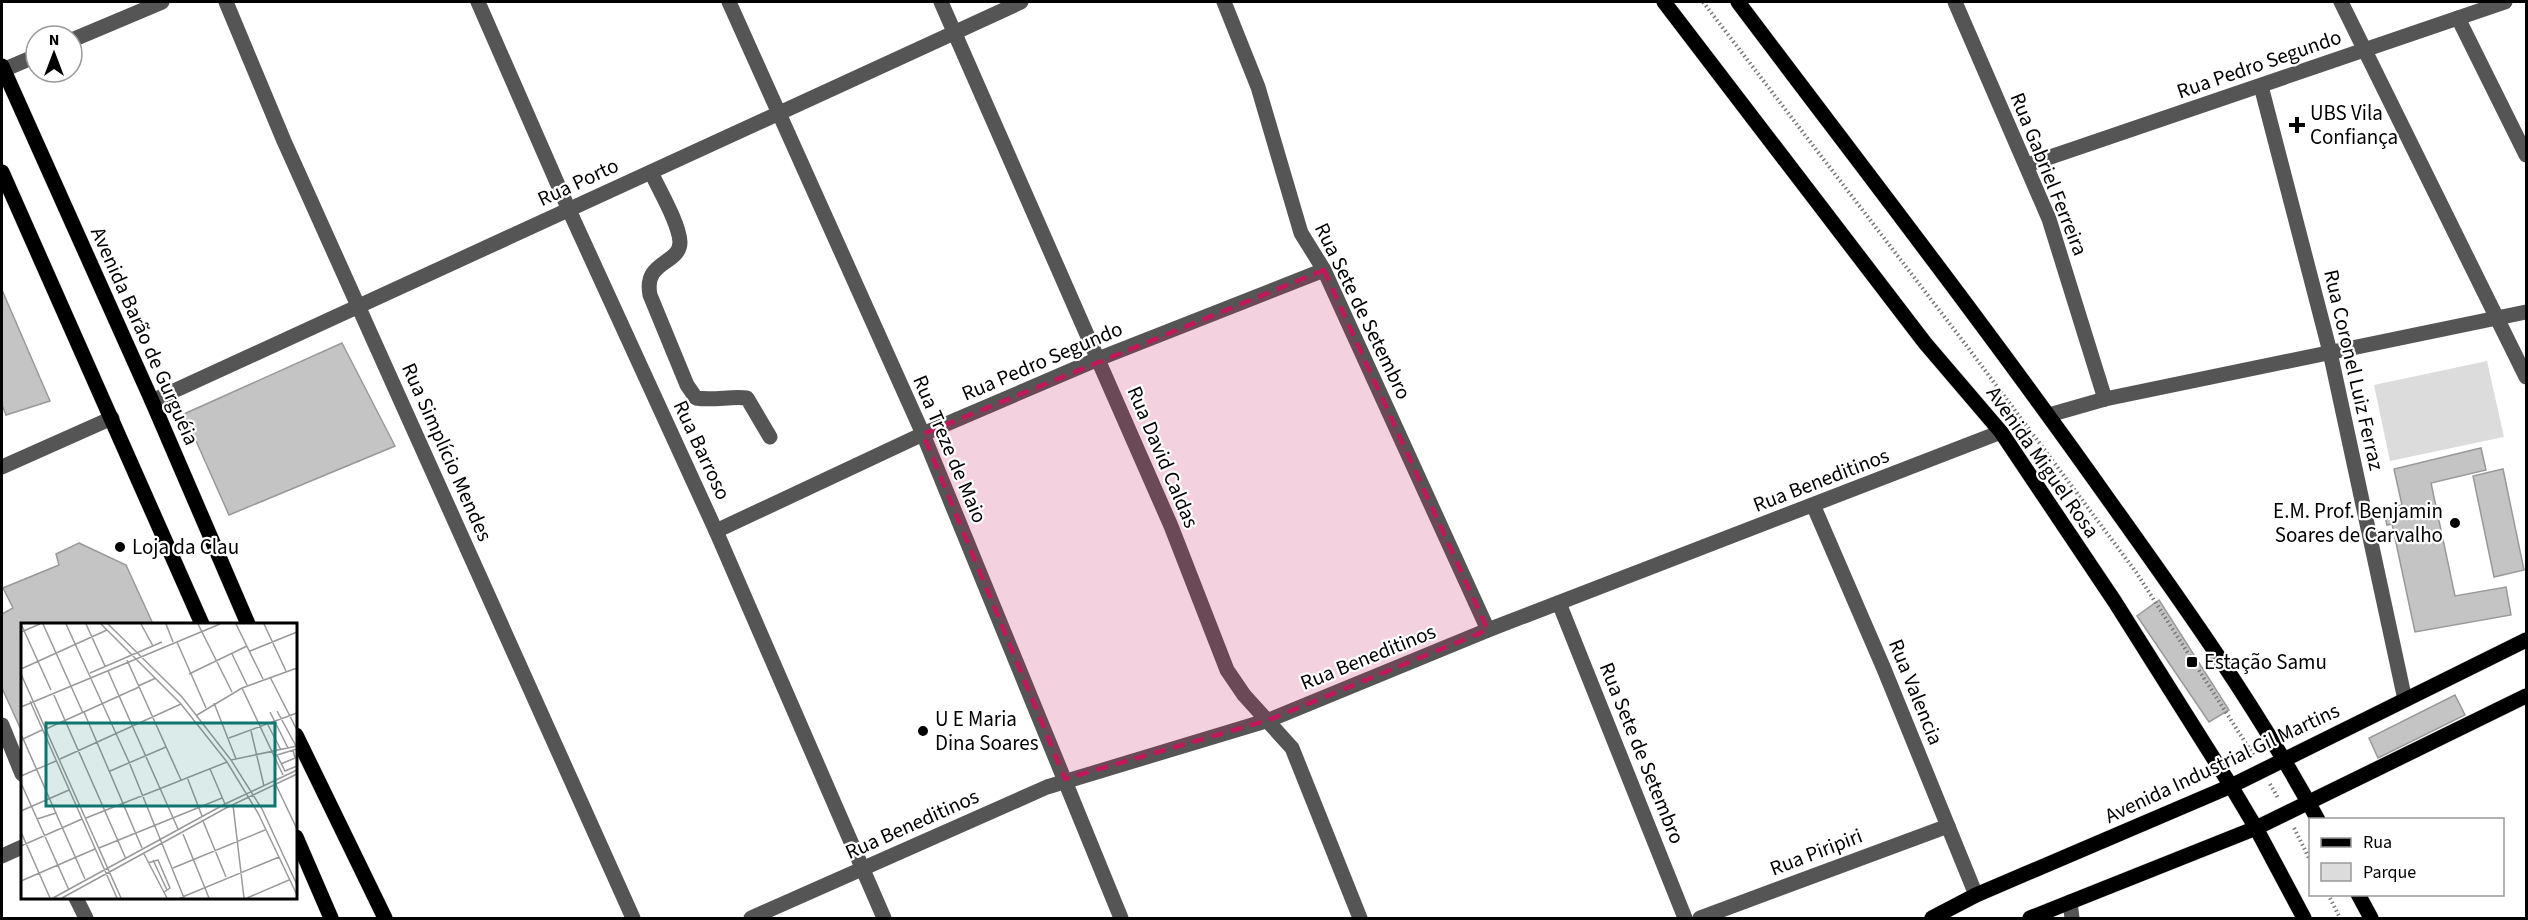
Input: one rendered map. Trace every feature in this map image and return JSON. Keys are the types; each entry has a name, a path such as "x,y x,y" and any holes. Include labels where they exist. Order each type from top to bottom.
{"main road":[{"name":"Avenida Miguel Rosa","path":"1664,2 1925,343 2001,432 2115,602 2231,786 2304,918"},
{"name":"Avenida Miguel Rosa","path":"1738,2 2049,415 2181,601 2286,761 2317,818"},
{"name":"Avenida Barão de Gurguéia","path":"2,68 152,401 248,623"},
{"path":"2,172 202,623"},
{"name":"Avenida Industrial Gil Martins","path":"1932,918 1976,895 2286,761 2526,640"},
{"path":"2030,918 2256,828 2526,696"},
{"path":"297,737 385,918"},
{"path":"297,839 332,918"},
{"path":"2359,896 2371,918"}],"street":[{"path":"84,35 162,2"},
{"name":"Rua Simplício Mendes","path":"226,2 248,58 358,307 633,918"},
{"name":"Rua Barroso","path":"478,2 569,210 716,531 884,918"},
{"name":"Rua Treze de Maio","path":"729,2 922,434 1121,918"},
{"name":"Rua David Caldas","path":"941,2 1171,526 1227,670 1244,695 1292,748 1360,918"},
{"name":"Rua Porto","path":"152,401 1021,2"},
{"name":"Rua Sete de Setembro","path":"1224,2 1258,87 1301,233 1324,270 1488,630"},
{"name":"Rua Gabriel Ferreira","path":"1955,2 2049,219 2105,399"},
{"path":"2341,2 2499,317 2526,377"},
{"name":"Rua Pedro Segundo","path":"2027,165 2505,2"},
{"path":"2458,18 2526,155"},
{"path":"2,68 24,60"},
{"name":"Rua Coronel Luiz Ferraz","path":"2261,86 2330,352 2405,700"},
{"path":"651,171 678,234 680,245 675,254 655,268 648,282 650,296 687,385 696,398 713,400 736,396 747,398 770,437"},
{"name":"Rua Pedro Segundo","path":"716,531 922,434 1098,359 1324,270"},
{"path":"2049,415 2105,399 2526,312"},
{"path":"2,467 112,418"},
{"name":"Rua Beneditinos","path":"751,918 1065,779 1269,720 1488,630 1814,507 2001,432"},
{"name":"Rua Valencia","path":"1814,507 1976,895"},
{"name":"Rua Sete de Setembro","path":"1559,603 1685,918"},
{"path":"2,724 21,772"},
{"name":"Rua Piripiri","path":"1700,918 1948,826"},
{"path":"2,856 21,847"},
{"path":"77,899 86,918"},
{"path":"2070,902 2072,918"}],"path":[{"path":"1703,2 1973,354 2136,572 2263,771 2275,794"},
{"path":"2329,896 2340,918"}],"highlighted area":[{"path":"1324,270 1488,630 1269,720 1065,779 923,434"}],"green space":[{"path":"2487,361 2504,437 2390,461 2374,385"}],"building":[{"path":"2,290 50,401 6,415 2,405"},
{"path":"342,343 395,446 229,515 184,414"},
{"path":"2481,448 2486,470 2431,483 2455,596 2506,587 2511,615 2415,632 2392,524 2387,525 2383,509 2402,505 2394,469"},
{"path":"2503,469 2524,570 2494,577 2473,476"},
{"path":"79,543 126,565 153,623 21,623 21,730 2,688 2,614 13,608 3,588 59,565 56,554"},
{"path":"2159,600 2229,710 2209,722 2137,616"},
{"path":"2455,695 2465,715 2378,758 2369,738"}],"place":[{"name":"UBS Vila Confiança","path":"2297,125"},
{"name":"E.M. Prof. Benjamin Soares de Carvalho","path":"2455,523"},
{"name":"Loja da Clau","path":"120,547"},
{"name":"Estação Samu","path":"2192,662"},
{"name":"U E Maria Dina Soares","path":"923,731"}]}
